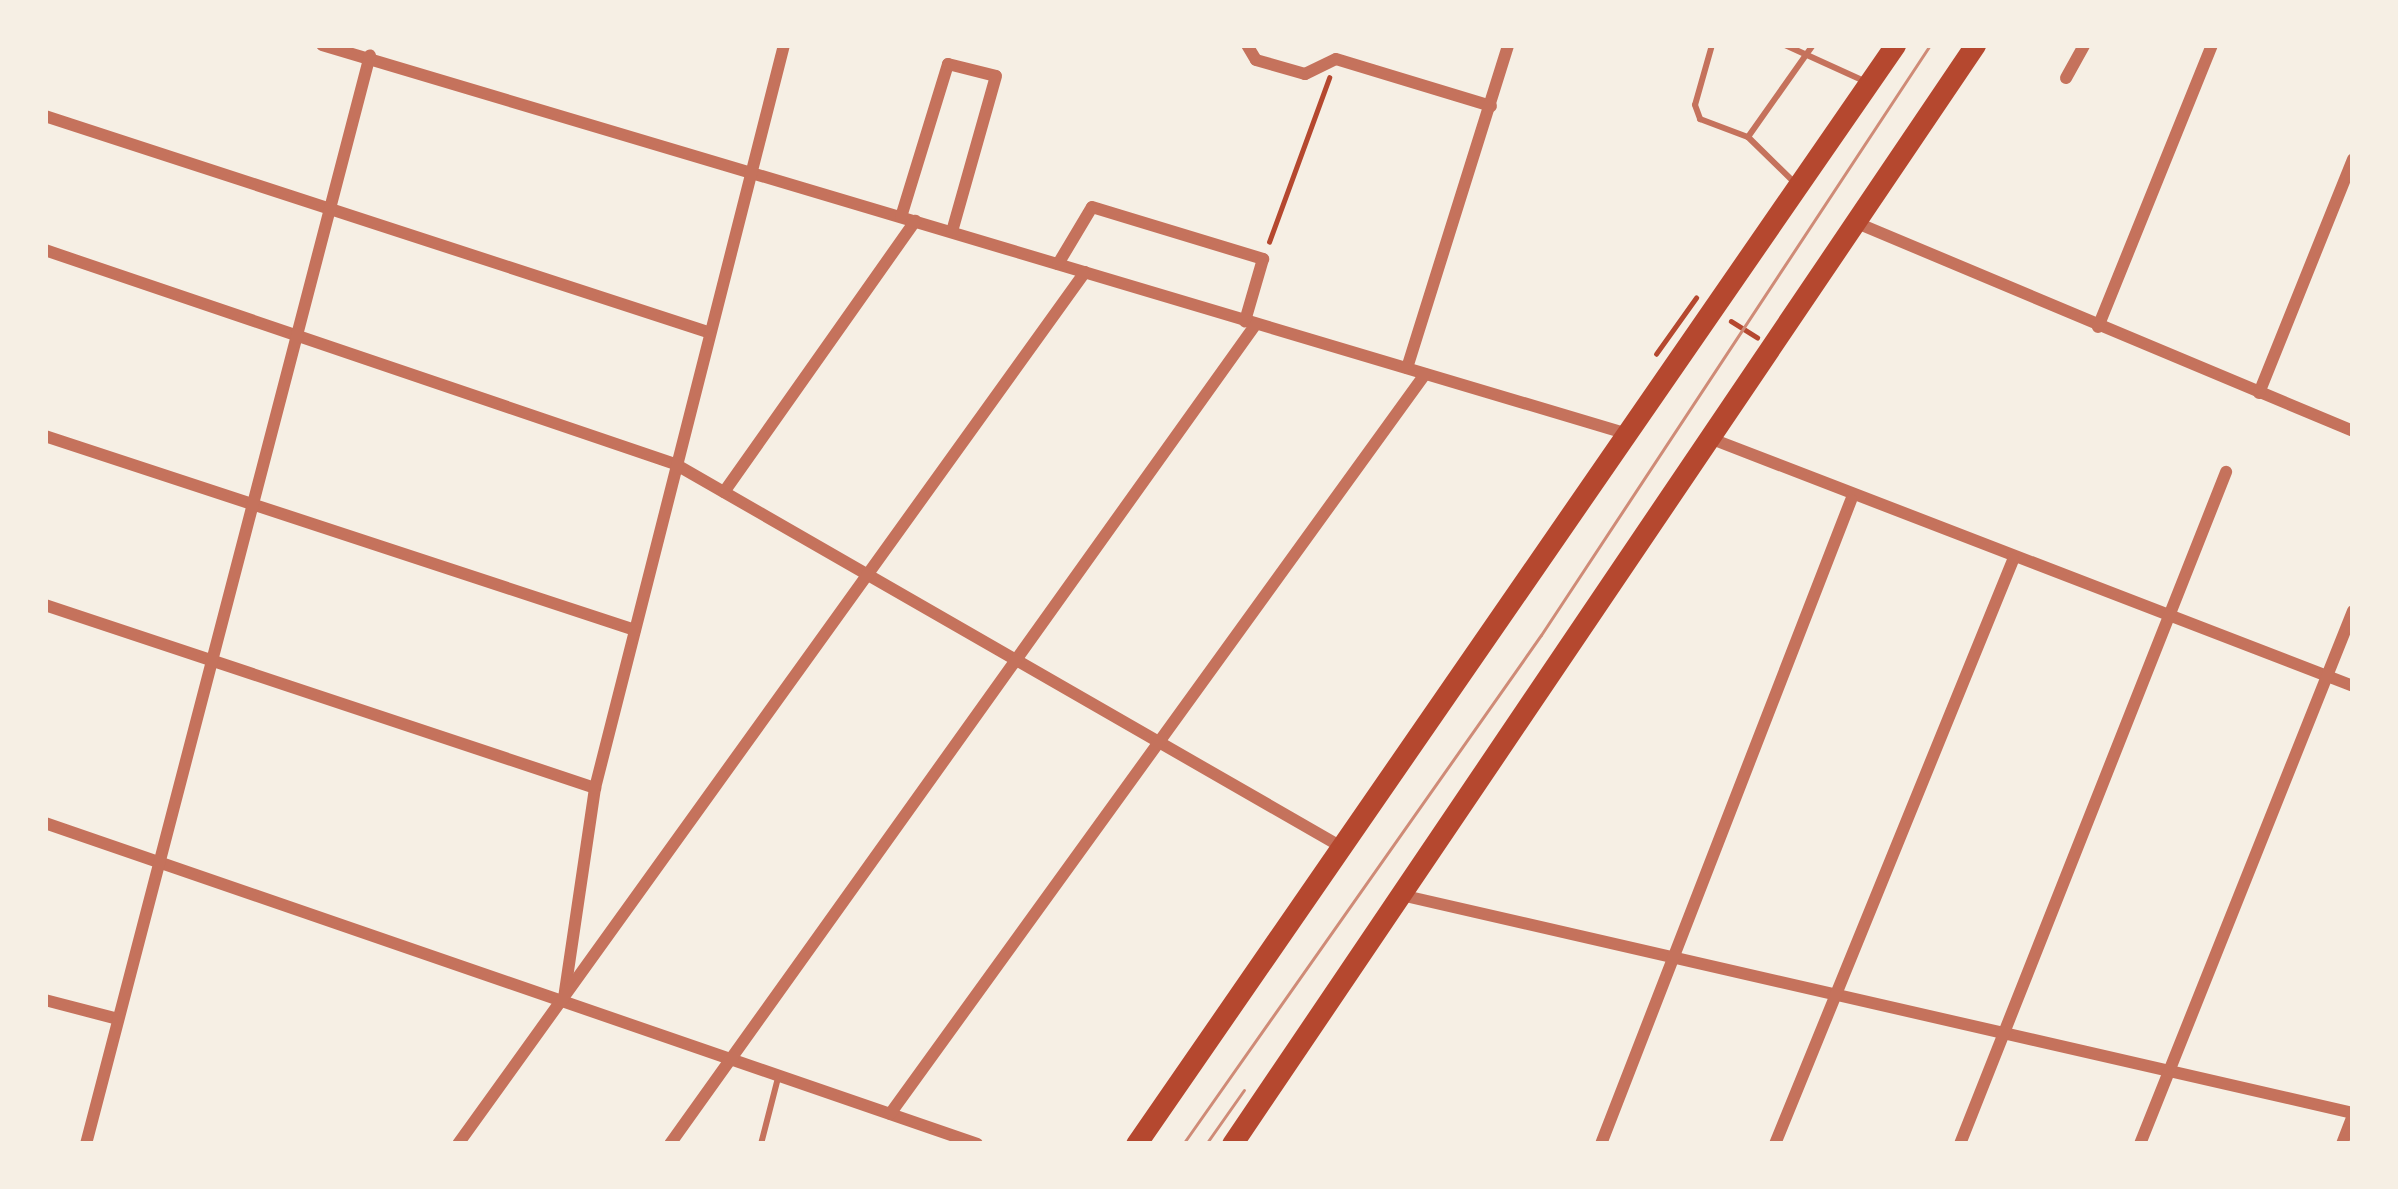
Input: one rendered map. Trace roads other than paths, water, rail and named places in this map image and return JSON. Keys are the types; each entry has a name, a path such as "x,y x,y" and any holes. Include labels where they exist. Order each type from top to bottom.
{"main road":[{"path":"1136,1144 1346,849 1624,433 1895,45"},
{"path":"1232,1144 1975,45"}],"street":[{"path":"322,45 370,55 1624,433"},
{"path":"564,1000 595,788 747,170 784,45"},
{"path":"1246,45 1256,60 1305,74 1336,59 1491,106"},
{"path":"1407,368 1508,45"},
{"path":"2066,79 2084,45"},
{"path":"2098,327 2212,45"},
{"path":"86,1144 208,659 370,55"},
{"path":"724,493 908,219 948,64 996,76 952,232"},
{"path":"45,116 708,332"},
{"path":"2259,394 2353,159"},
{"path":"670,1144 1251,322 1262,259 1092,207 1058,264"},
{"path":"1857,224 2353,431"},
{"path":"45,250 675,464 1346,849"},
{"path":"458,1144 871,577 1085,272"},
{"path":"890,1114 1425,374"},
{"path":"45,436 635,630"},
{"path":"1712,439 1851,500 2353,686"},
{"path":"1960,1144 2226,472"},
{"path":"1601,1144 1680,960 1851,500"},
{"path":"1775,1144 2013,560"},
{"path":"45,605 595,788"},
{"path":"2140,1144 2353,611"},
{"path":"45,823 977,1144"},
{"path":"1401,895 2353,1114 2342,1144"},
{"path":"45,1000 118,1019"}],"lane":[{"path":"1712,45 1695,105 1700,119 1748,137 1796,184"},
{"path":"1786,45 1810,48 1868,83"},
{"path":"1748,137 1810,48"},
{"path":"760,1144 779,1075"}],"tram line":[{"path":"1183,1144 1541,635 1930,45"},
{"path":"1206,1144 1244,1090"}]}
